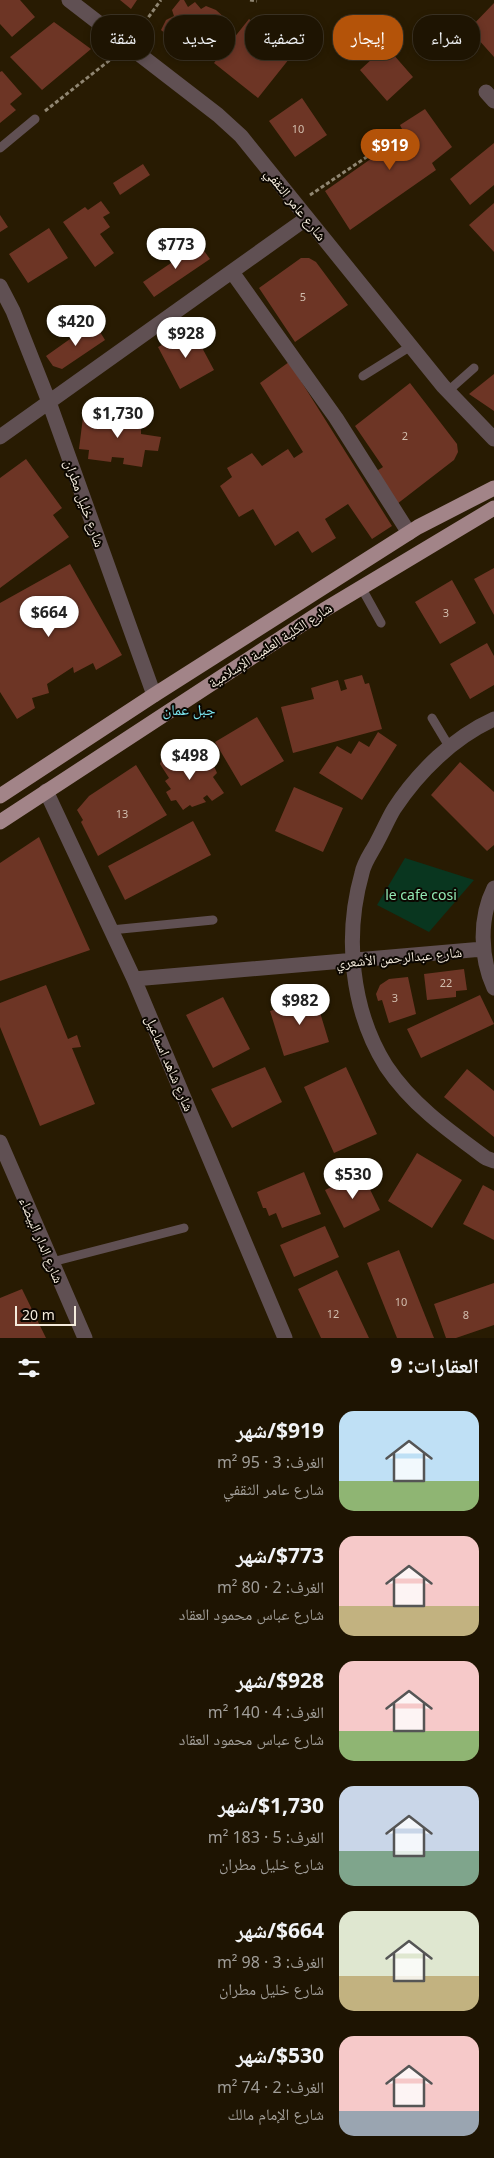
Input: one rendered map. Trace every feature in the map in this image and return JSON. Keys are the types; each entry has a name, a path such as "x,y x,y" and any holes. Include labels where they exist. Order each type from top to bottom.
{"main road":[{"name":"شارع الكلية العلمية الإسلامية","path":"0,796 154,695 409,533 494,488"},
{"name":"شارع الكلية العلمية الإسلامية","path":"0,822 361,587 494,508"}],"street":[{"name":"شارع عامر الثقفي","path":"69,0 91,17"},
{"name":"شارع عامر الثقفي","path":"146,60 232,127 297,204 448,391 494,439"},
{"path":"0,437 307,218"},
{"path":"232,272 336,418 409,533"},
{"name":"شارع خليل مطران","path":"0,286 13,311 48,402 154,695"},
{"path":"494,719 475,728 432,762 394,808 362,871 353,912 353,962 360,1008 369,1034 386,1066 410,1096 441,1126 486,1158 494,1161"},
{"name":"شارع شاهد اسماعيل","path":"46,791 134,979 285,1338"},
{"path":"494,888 484,922 483,949 489,976 494,988"},
{"name":"شارع عبدالرحمن الأشعري","path":"134,979 353,962 483,949"},
{"name":"شارع الدار البيضاء","path":"0,1142 85,1338"}],"lane":[{"path":"0,148 35,119"},
{"path":"363,376 411,346"},
{"path":"448,391 474,368"},
{"path":"361,587 381,623"},
{"path":"432,718 450,748"},
{"path":"112,930 213,920"},
{"path":"52,1262 184,1228"}],"path":[{"path":"149,15 161,0"},
{"path":"250,0 257,1"},
{"path":"35,119 109,60"},
{"path":"297,204 392,140"}],"green space":[{"name":"le cafe cosi","path":"405,858 474,880 429,932 377,905"}],"building":[{"path":"0,0 20,0 35,17 12,37 0,24"},
{"path":"120,0 137,0 131,9"},
{"path":"180,0 184,0 188,7 195,2 201,9 206,6 216,10 222,15 174,15 172,10"},
{"path":"494,3 494,57 480,41 480,18"},
{"path":"54,22 91,49 42,90 10,57"},
{"path":"245,24 245,60 288,60 258,98 214,63 216,60 235,60 235,37"},
{"path":"371,60 398,60 413,77 387,101 360,70"},
{"path":"2,71 22,94 10,104 16,110 0,123 0,72"},
{"path":"302,98 327,135 295,157 269,121"},
{"path":"425,109 452,147 432,163 436,170 350,230 325,191 405,135 400,125"},
{"path":"494,143 494,185 470,205 450,179"},
{"path":"143,164 150,175 120,195 113,183"},
{"path":"101,201 110,213 103,217 110,227 100,234 114,253 95,267 63,222 85,207 88,210"},
{"path":"494,203 494,252 469,225"},
{"path":"0,215 8,227 0,232"},
{"path":"49,228 68,258 28,283 9,254"},
{"path":"199,244 210,259 154,297 143,282"},
{"path":"301,258 309,258 316,262 348,305 295,342 259,288"},
{"path":"94,322 105,340 62,369 53,366 46,356"},
{"path":"192,329 214,370 180,389 158,347"},
{"path":"289,362 392,526 372,539 348,504 325,519 336,538 312,553 298,531 275,546 253,509 239,517 220,486 232,477 227,468 252,453 262,466 288,449 294,458 303,452 260,383"},
{"path":"494,374 494,411 469,394"},
{"path":"410,383 457,444 458,452 454,460 397,504 375,472 383,467 355,426"},
{"path":"129,412 148,415 146,428 141,428 141,434 161,437 158,451 145,450 142,467 123,464 124,458 112,457 111,462 88,459 89,450 79,449 83,417 112,420 114,415 129,417"},
{"path":"26,459 62,508 53,515 69,537 0,588 0,478"},
{"path":"70,564 122,655 96,670 93,663 74,673 73,667 47,684 49,693 32,698 35,708 17,719 0,692 0,603"},
{"path":"494,568 494,615 474,579"},
{"path":"452,580 476,623 440,644 415,602"},
{"path":"487,643 494,656 494,685 470,699 450,664"},
{"path":"362,675 365,684 369,683 382,729 293,753 281,707 314,699 311,688 338,680 341,691 347,689 344,680"},
{"path":"257,717 284,761 241,786 215,742"},
{"path":"378,732 397,745 362,800 319,773 337,746 351,754 359,741 369,747"},
{"path":"171,754 177,759 185,754 192,764 203,757 208,765 213,764 217,773 213,777 224,793 212,801 207,795 203,798 206,802 192,807 190,805 183,810 176,800 171,801 166,792 171,789 165,781 169,778 160,764 163,756"},
{"path":"460,762 494,792 494,845 487,851 431,795"},
{"path":"136,765 167,815 98,856 77,810 89,796"},
{"path":"294,787 343,808 323,852 275,831"},
{"path":"193,821 211,855 125,900 108,866"},
{"path":"39,837 90,950 0,981 0,863"},
{"path":"464,969 467,990 456,991 456,997 427,1000 424,974"},
{"path":"408,977 416,1014 389,1023 382,1000 378,1001 376,994 380,985 389,979"},
{"path":"46,985 68,1039 77,1035 81,1047 72,1048 95,1104 40,1126 0,1027 0,1003"},
{"path":"480,995 494,1024 421,1058 407,1029"},
{"path":"315,996 329,1042 284,1056 270,1011"},
{"path":"223,997 250,1049 213,1068 186,1015"},
{"path":"265,1067 282,1102 232,1128 211,1089"},
{"path":"346,1067 377,1134 334,1153 304,1087"},
{"path":"467,1069 494,1091 494,1137 444,1097"},
{"path":"417,1153 462,1180 432,1228 388,1201"},
{"path":"304,1172 321,1214 282,1228 276,1213 269,1216 266,1208 263,1208 257,1192"},
{"path":"362,1173 380,1210 344,1228 325,1190"},
{"path":"483,1185 494,1191 494,1240 463,1224"},
{"path":"325,1226 339,1257 294,1277 280,1245"},
{"path":"399,1250 434,1338 397,1338 367,1263"},
{"path":"337,1270 369,1338 321,1338 298,1289"},
{"path":"494,1283 494,1325 456,1338 446,1338 434,1304"},
{"path":"22,1289 46,1338 0,1338 0,1298"}],"district":[{"name":"جبل عمان","path":"189,709"}]}
